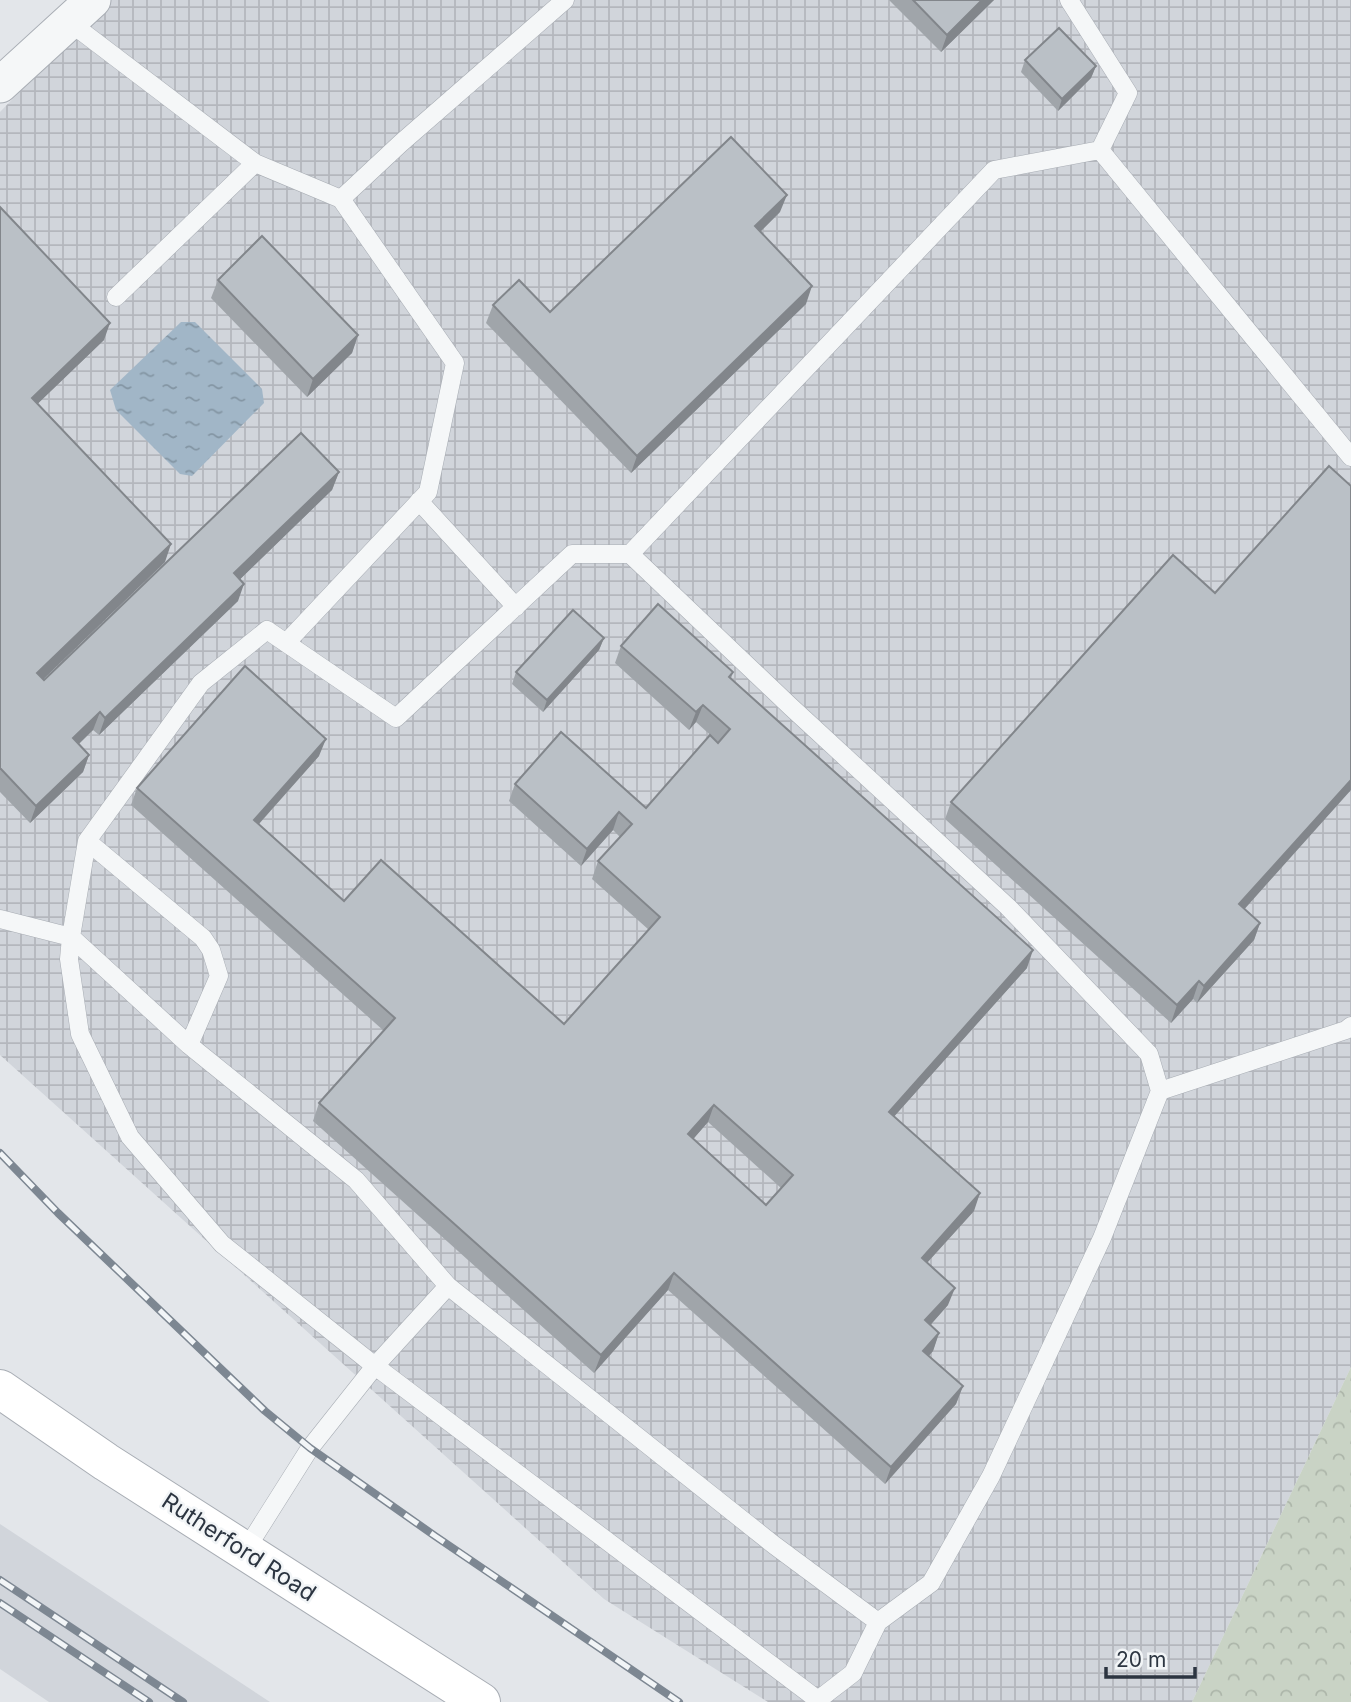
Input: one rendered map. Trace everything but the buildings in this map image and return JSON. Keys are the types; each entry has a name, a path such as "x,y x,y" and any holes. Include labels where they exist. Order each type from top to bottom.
{"street":[{"path":"0,85 80,11"},
{"name":"Rutherford Road","path":"0,1389 106,1462 481,1702"}],"lane":[{"path":"341,199 565,0"},
{"path":"1069,0 1128,93 1100,150"},
{"path":"80,11 255,163 341,199 455,363 428,492 286,643"},
{"path":"1100,150 1351,457"},
{"path":"630,554 994,170 1100,150"},
{"path":"116,297 255,163"},
{"path":"419,501 516,607"},
{"path":"572,554 630,554 791,707 1009,907 1149,1054 1160,1091 1102,1238 991,1476 931,1583 878,1622 853,1673 818,1700 375,1366 222,1244 130,1137 80,1034 69,959 87,841 201,683 267,630 396,718 572,554"},
{"path":"87,841 203,938 211,950 219,976 189,1045"},
{"path":"0,919 71,937 189,1045 356,1180 448,1286 774,1545 878,1622"},
{"path":"1160,1091 1346,1030 1351,1026"},
{"path":"245,1551 310,1448 375,1366 448,1286"}],"shaded area":[{"path":"108,0 1351,0 1351,1367 1192,1702 768,1702 604,1599 0,1055 0,112"},
{"path":"0,1524 270,1702 49,1702 0,1669"}],"green space":[{"path":"1351,1367 1351,1702 1192,1702"}],"water":[{"path":"181,322 195,322 262,389 264,403 192,476 180,474 116,410 110,390"}],"railway":[{"path":"0,1153 58,1213 265,1411 310,1448 679,1702"},
{"path":"0,1580 183,1702"},
{"path":"0,1603 149,1702"}]}
